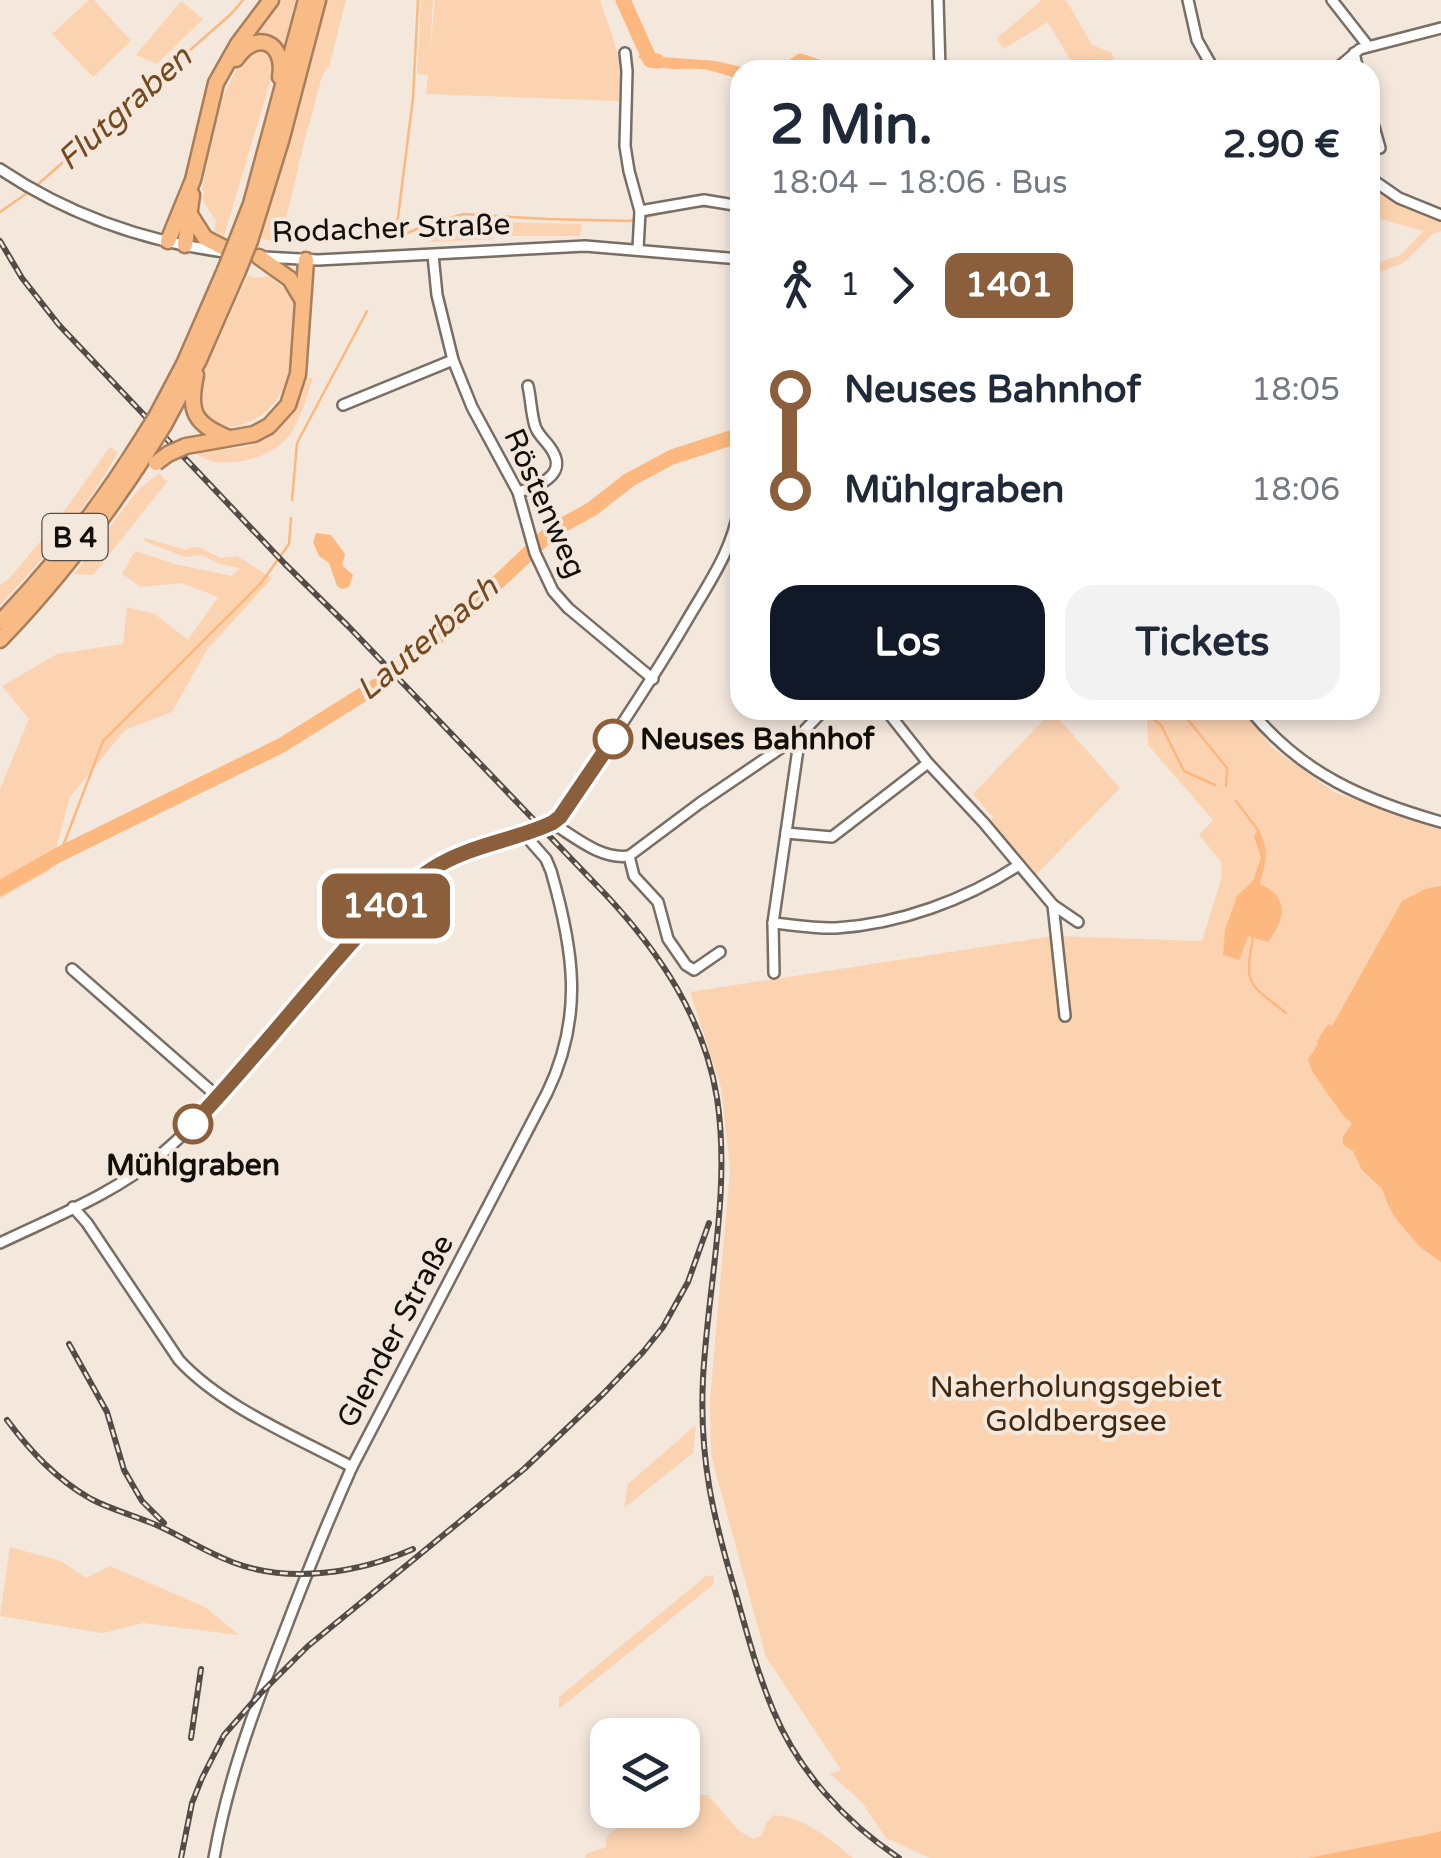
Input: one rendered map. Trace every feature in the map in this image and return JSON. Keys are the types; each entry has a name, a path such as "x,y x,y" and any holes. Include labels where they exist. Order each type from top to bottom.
{"highway":[{"path":"168,240 193,180 216,82 271,0"},
{"name":"B 4","path":"241,245 306,0"},
{"name":"B 4","path":"160,421 199,360 281,141 318,0"},
{"path":"211,106 242,50 252,43 266,43 277,50 282,65 269,137"},
{"path":"185,245 193,180"},
{"path":"191,216 205,238 241,245"},
{"path":"259,257 290,279 302,299"},
{"path":"148,453 244,438 269,426 288,404 298,374 306,260"},
{"name":"B 4","path":"0,640 102,518 148,453 184,364 231,271"},
{"path":"199,360 193,390 194,412 204,426 230,439"},
{"name":"B 4","path":"0,622 31,590 101,502 148,453"}],"street":[{"path":"938,0 940,60"},
{"path":"1188,0 1197,40 1208,60"},
{"path":"1332,0 1368,46"},
{"path":"1346,60 1368,46 1441,28"},
{"path":"625,53 626,157 641,216 638,249"},
{"path":"1354,53 1356,60"},
{"name":"Rodacher Straße","path":"0,169 33,190 99,221 185,245 241,245 259,257 306,260 585,246 730,258"},
{"path":"1380,185 1399,198 1441,215"},
{"path":"641,216 704,200 730,204"},
{"name":"Röstenweg","path":"433,255 437,294 453,360 472,407 518,492 534,550 553,591 653,679"},
{"path":"343,405 453,360"},
{"path":"518,492 546,482 557,465 556,454 536,429 528,386"},
{"path":"0,1244 128,1179 158,1157 218,1098 351,942 421,876 451,858 552,823 653,679 730,544"},
{"path":"552,823 601,852 629,856 814,720"},
{"path":"894,720 1054,905 1078,922"},
{"path":"1259,720 1282,746 1327,778 1374,801 1441,822"},
{"path":"774,974 773,922 800,734"},
{"path":"786,833 832,836 928,763"},
{"name":"Glender Straße","path":"214,1858 260,1694 327,1523 352,1466 564,1052 572,1004 569,952 551,871 546,859 524,834"},
{"path":"629,856 634,876 658,902 668,939 686,964 694,970 720,952"},
{"path":"773,922 836,928 915,913 979,889 1019,865"},
{"path":"1054,905 1065,1016"},
{"path":"72,969 218,1098"},
{"path":"74,1207 195,1378 352,1466"}],"green space":[{"path":"89,0 94,0 131,41 93,77 52,34"},
{"path":"279,0 301,0 287,51 270,39 253,34"},
{"path":"322,0 346,0 330,64 322,76 280,244 260,238"},
{"path":"421,0 433,0 430,51 435,0 600,0 619,60 619,101 426,94 428,75 417,74"},
{"path":"1042,0 1066,0 1092,45 1111,52 1114,60 1070,60 1048,22 1003,49 997,38"},
{"path":"181,1 203,19 157,64 136,55"},
{"path":"262,50 272,59 273,72 224,236 214,231 216,221 202,199 202,189 221,101 244,53"},
{"path":"1380,188 1441,219 1441,231 1403,263 1380,272 1380,262 1401,255 1423,231 1380,219"},
{"path":"491,221 494,239 429,242 428,230"},
{"path":"503,222 582,224 580,236 502,236"},
{"path":"248,275 269,276 292,295 291,366 268,410 245,424 224,426 197,412 202,376"},
{"path":"304,378 313,378 302,411 293,430 278,446 259,456 226,463 194,453 243,447 266,439 291,413"},
{"path":"110,447 118,452 93,493 0,605 0,585 54,525"},
{"path":"159,473 167,482 93,575 74,574 138,490"},
{"path":"145,538 186,550 201,548 220,558 237,556 272,578 207,650 172,712 125,730 70,797 50,870 0,899 0,789 29,719 2,686 57,654 123,644 127,607 155,614 188,640 218,597 181,583 141,587 122,574 135,551 232,576 239,568 201,555 184,557 144,541"},
{"path":"1043,720 1060,720 1120,788 1034,877 988,822 993,817 973,794"},
{"name":"Naherholungsgebiet Goldbergsee","path":"1147,720 1251,720 1273,748 1334,792 1441,829 1441,1858 930,1858 886,1838 861,1801 830,1774 841,1770 766,1657 711,1455 710,1399 730,1170 721,1087 690,992 1053,936 1202,941 1222,876 1221,862 1199,835 1213,820 1148,745"},
{"path":"696,1425 693,1453 624,1508 628,1484"},
{"path":"10,1547 61,1561 86,1578 110,1566 205,1607 239,1635 143,1623 103,1633 0,1616"},
{"path":"714,1575 714,1584 559,1709 559,1697 706,1576"},
{"path":"700,1795 708,1795 739,1831 754,1839 761,1836 774,1815 786,1817 816,1830 853,1858 585,1858 586,1854 606,1847 608,1837 617,1828 700,1828"}],"shaded area":[{"path":"647,50 661,57 716,61 730,64 730,76 705,70 660,68 638,57"},
{"path":"316,533 331,535 345,554 342,565 353,575 349,587 337,586 329,563 319,556 313,542"},
{"path":"1258,828 1266,855 1260,884 1276,895 1281,917 1268,942 1248,936 1239,960 1223,955 1225,930 1237,896 1253,881 1261,857 1254,837"},
{"path":"1441,886 1441,1262 1420,1247 1396,1219 1382,1189 1343,1144 1352,1123 1344,1117 1308,1060 1328,1024 1332,1026 1402,901"},
{"path":"1441,1831 1441,1858 1308,1858 1429,1834"}],"waterway":[{"name":"Flutgraben","path":"36,186 243,0"},
{"path":"396,233 413,98 418,0"},
{"name":"Lauterbach","path":"623,0 650,60 657,61"},
{"name":"Flutgraben","path":"0,212 30,191"},
{"path":"695,206 730,210"},
{"path":"396,238 464,214 629,221 687,207"},
{"path":"292,500 297,443 367,311"},
{"name":"Lauterbach","path":"0,888 60,854 282,745 381,683 458,620 552,531 672,457 730,438"},
{"path":"60,854 103,741 261,583 289,544 291,518"},
{"path":"1155,720 1184,771 1215,785"},
{"path":"1188,720 1227,768 1226,786"},
{"path":"1236,801 1258,830"},
{"path":"1253,937 1249,965 1252,982 1286,1013"}],"railway":[{"path":"0,241 22,278 59,325 606,895 677,988 711,1069 721,1133 720,1203 702,1407 709,1488 721,1539 757,1667 783,1732 825,1793 860,1828 899,1858"},
{"path":"181,1858 192,1803 224,1735 308,1646 524,1469 643,1352 663,1327 688,1282 709,1223"},
{"path":"69,1344 107,1412 124,1470 142,1501 164,1523"},
{"path":"7,1420 45,1464 78,1491 254,1569 324,1573 370,1564 413,1549"},
{"path":"191,1738 201,1669"}],"bus line":[{"name":"1401","path":"193,1124 351,942 398,894 451,858 552,823 613,739"}],"place":[{"name":"Neuses Bahnhof","path":"613,739"},
{"name":"Mühlgraben","path":"193,1124"}]}
